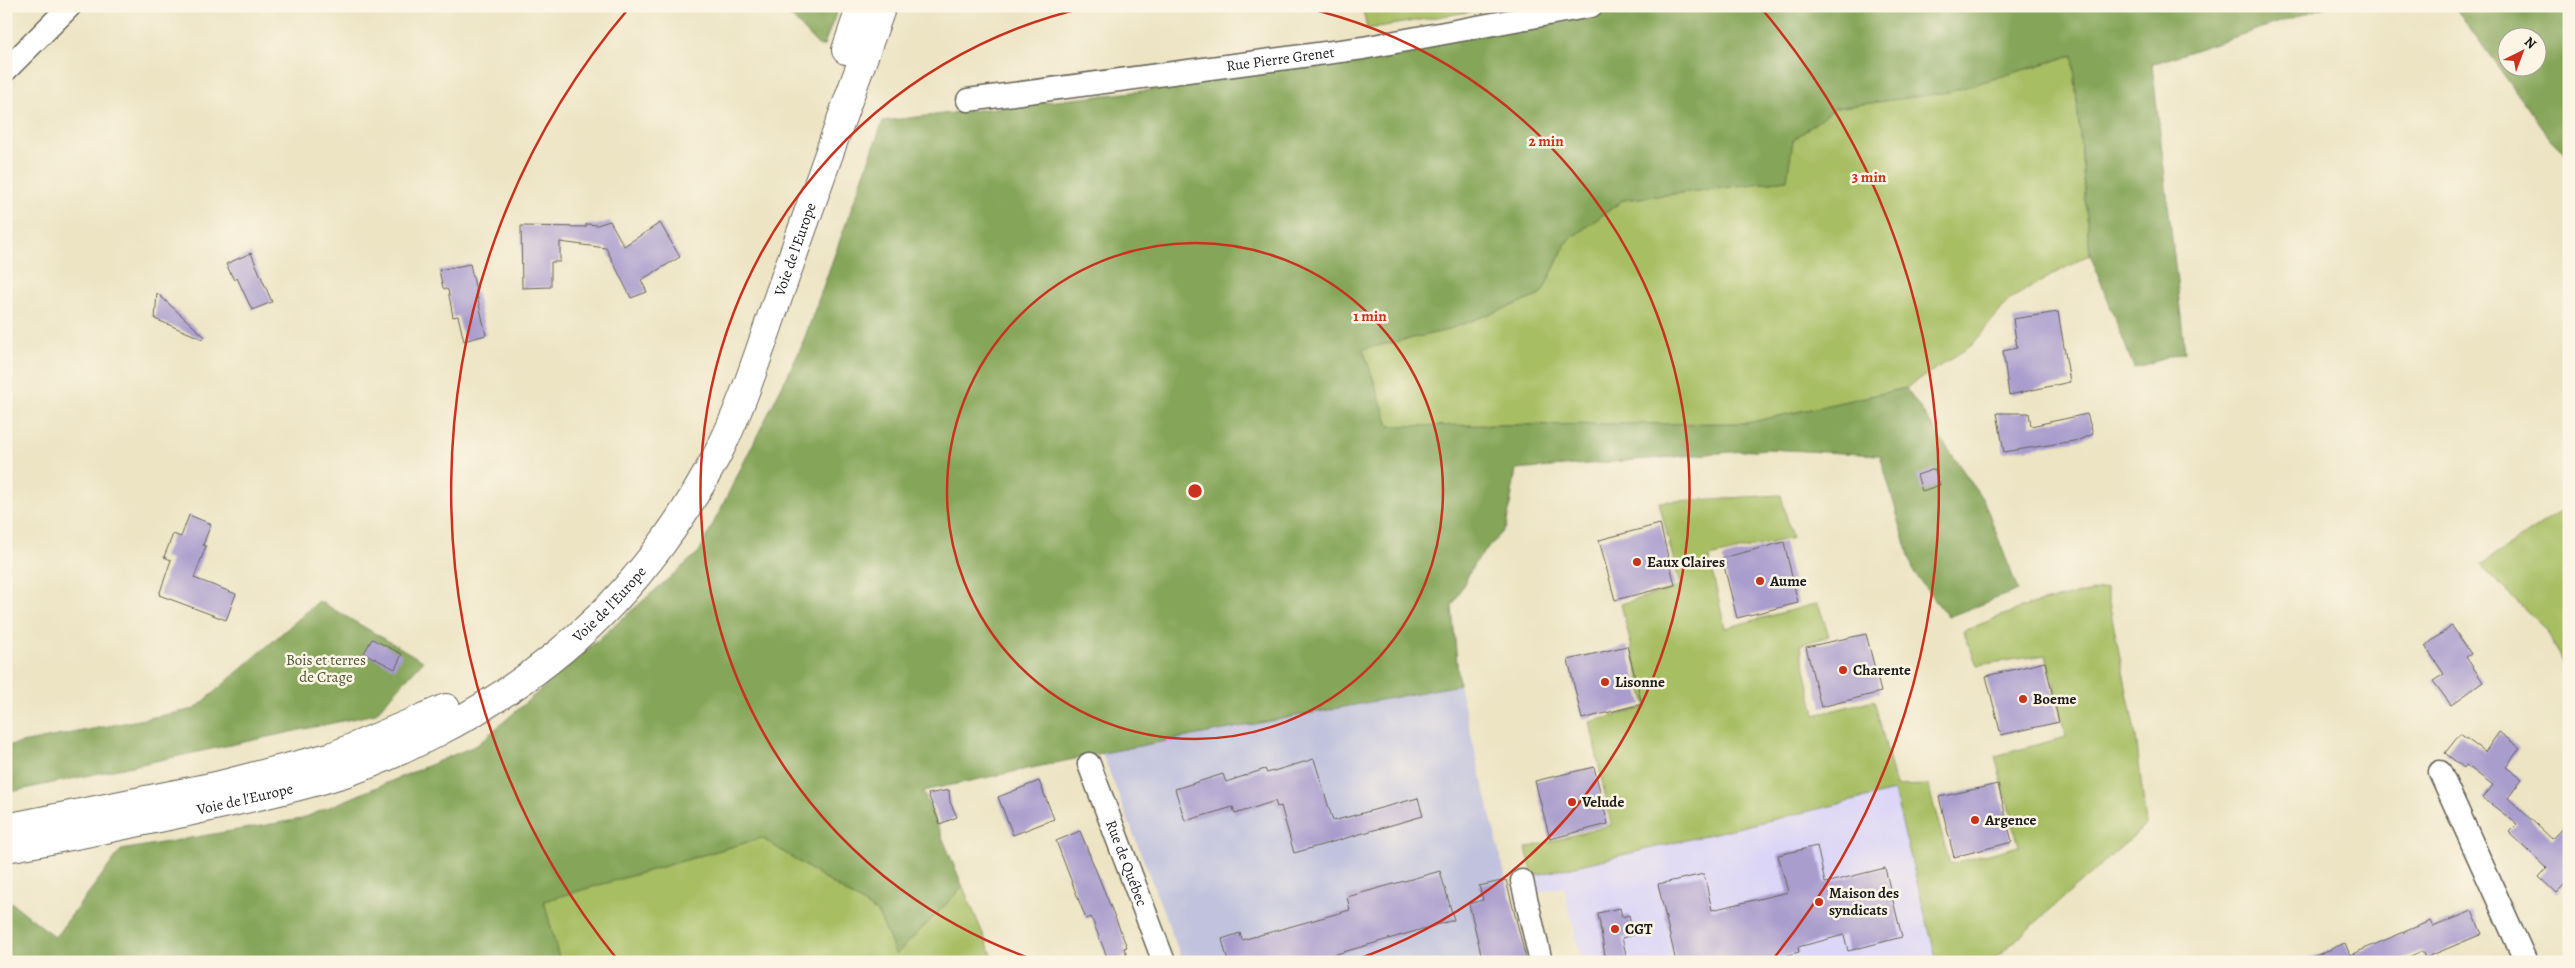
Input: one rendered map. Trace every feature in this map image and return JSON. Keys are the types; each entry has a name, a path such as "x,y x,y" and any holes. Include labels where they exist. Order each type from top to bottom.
{"main road":[{"name":"Voie de l'Europe","path":"6,828 216,786 333,756 466,699 546,642 610,588 649,539 678,493 707,440 740,361 861,6"},
{"name":"Voie de l'Europe","path":"6,848 60,839 224,804 340,775 407,748 459,721 529,678 583,634 656,553 678,523 717,455 747,383 882,6"}],"street":[{"path":"6,70 70,6"},
{"name":"Rue Pierre Grenet","path":"968,100 1363,48 1591,6"},
{"name":"Rue de Québec","path":"1089,764 1164,962"},
{"path":"2440,772 2526,962"},
{"path":"1522,881 1541,962"}],"shaded area":[{"path":"1459,685 1526,962 1183,962 1102,753"},
{"path":"1894,791 1937,962 1582,962 1564,887 1536,893 1533,876"}],"green space":[{"path":"781,6 839,6 823,47 822,44 820,47"},
{"path":"1362,6 1502,6 1367,29"},
{"path":"1655,6 2329,6 2152,64 2185,352 2134,368 2090,254 2073,55 1949,92 1835,108 1793,140 1787,180 1623,200 1567,241 1541,295 1444,331 1363,349 1389,426 1747,423 1906,388 1984,501 2018,590 1948,617 1914,573 1880,455 1767,449 1516,470 1506,528 1474,564 1452,607 1459,685 1098,754 923,791 963,887 896,955 878,913 762,838 544,901 560,962 6,962 6,898 55,937 121,850 301,819 477,745 699,552 801,348 883,121 1159,89"},
{"path":"2454,6 2569,6 2569,157 2551,140 2506,78 2548,78 2548,28 2498,28 2498,67"},
{"path":"2073,55 2090,254 2010,299 1972,345 1906,388 1747,423 1389,426 1363,349 1444,331 1541,295 1567,241 1623,200 1786,180 1793,140 1835,108 1949,92"},
{"path":"1781,495 1792,538 1709,557 1725,628 1818,603 1829,636 1800,645 1815,715 1874,700 1896,786 1928,785 1950,864 2019,846 1995,756 2066,737 2046,655 1977,665 1963,631 2029,605 2106,588 2136,736 2146,825 1991,962 1937,962 1894,791 1533,876 1526,848 1611,825 1590,722 1646,707 1621,604 1680,586 1659,502"},
{"path":"2569,506 2569,675 2547,631 2480,565"},
{"name":"Bois et terres de Crage","path":"319,601 423,661 375,714 6,793 6,746 195,709"},
{"path":"762,838 878,913 896,954 963,887 995,962 560,962 543,901"}],"building":[{"path":"610,221 624,246 660,223 680,257 641,280 647,292 631,298 606,248 560,242 560,262 551,262 551,287 522,288 521,226 586,227 586,224 597,225"},
{"path":"251,253 272,302 252,310 237,278 234,280 226,264"},
{"path":"470,264 486,335 464,341 458,316 453,317 448,290 443,288 439,270"},
{"path":"157,293 205,337 203,339 155,319"},
{"path":"2058,312 2070,382 2009,395 2003,351 2017,348 2013,319"},
{"path":"1997,413 2029,413 2031,426 2087,414 2093,434 2080,440 2004,452"},
{"path":"1935,469 1940,485 1922,491 1917,475"},
{"path":"189,515 211,524 203,545 206,546 194,578 236,594 226,620 159,595 171,560 164,557 173,534 181,537"},
{"name":"Eaux Claires","path":"1660,524 1675,585 1615,600 1599,540"},
{"name":"Aume","path":"1784,542 1798,603 1737,618 1722,558"},
{"path":"2452,626 2471,654 2466,657 2483,682 2451,705 2433,681 2444,674 2425,646"},
{"name":"Charente","path":"1866,634 1881,692 1821,707 1806,647"},
{"path":"372,639 402,654 395,669 364,653"},
{"name":"Lisonne","path":"1627,646 1642,704 1582,719 1568,660"},
{"name":"Boeme","path":"2045,662 2059,722 2001,735 1986,676"},
{"path":"2499,732 2520,748 2506,767 2522,779 2508,798 2552,839 2569,821 2569,880 2556,893 2539,877 2547,868 2509,832 2517,824 2483,798 2493,785 2466,765 2464,768 2445,753 2460,734 2485,752"},
{"path":"1314,759 1333,821 1418,798 1423,816 1294,853 1281,806 1277,807 1275,801 1235,814 1233,807 1185,821 1175,789 1223,774 1226,782 1265,769 1267,773"},
{"name":"Velude","path":"1594,767 1608,824 1550,839 1535,781"},
{"path":"1039,781 1054,819 1013,835 998,797"},
{"name":"Argence","path":"1998,784 2012,842 1954,857 1939,797"},
{"path":"949,790 950,802 957,817 940,824 928,794"},
{"path":"1080,831 1127,947 1124,948 1127,956 1113,962 1109,962 1091,917 1086,919 1056,841"},
{"name":"Maison des syndicats","path":"1817,846 1825,883 1885,868 1902,937 1848,951 1844,935 1798,947 1799,952 1763,962 1676,962 1658,884 1704,874 1712,910 1788,892 1778,855"},
{"path":"1440,871 1454,920 1309,962 1228,962 1222,939 1240,933 1242,940 1350,910 1347,897"},
{"path":"1506,880 1527,962 1483,962 1469,904 1483,900 1479,886"},
{"path":"1620,908 1622,917 1629,915 1634,935 1622,938 1628,962 1606,962 1598,913"},
{"path":"2472,911 2482,934 2425,958 2422,951 2398,962 2301,962 2345,943 2350,955 2430,921 2433,927"}],"place":[{"name":"Eaux Claires","path":"1637,562"},
{"name":"Aume","path":"1760,581"},
{"name":"Charente","path":"1843,670"},
{"name":"Lisonne","path":"1605,682"},
{"name":"Boeme","path":"2023,699"},
{"name":"Velude","path":"1572,802"},
{"name":"Argence","path":"1975,820"},
{"name":"Maison des syndicats","path":"1819,902"},
{"name":"CGT","path":"1615,929"}]}
